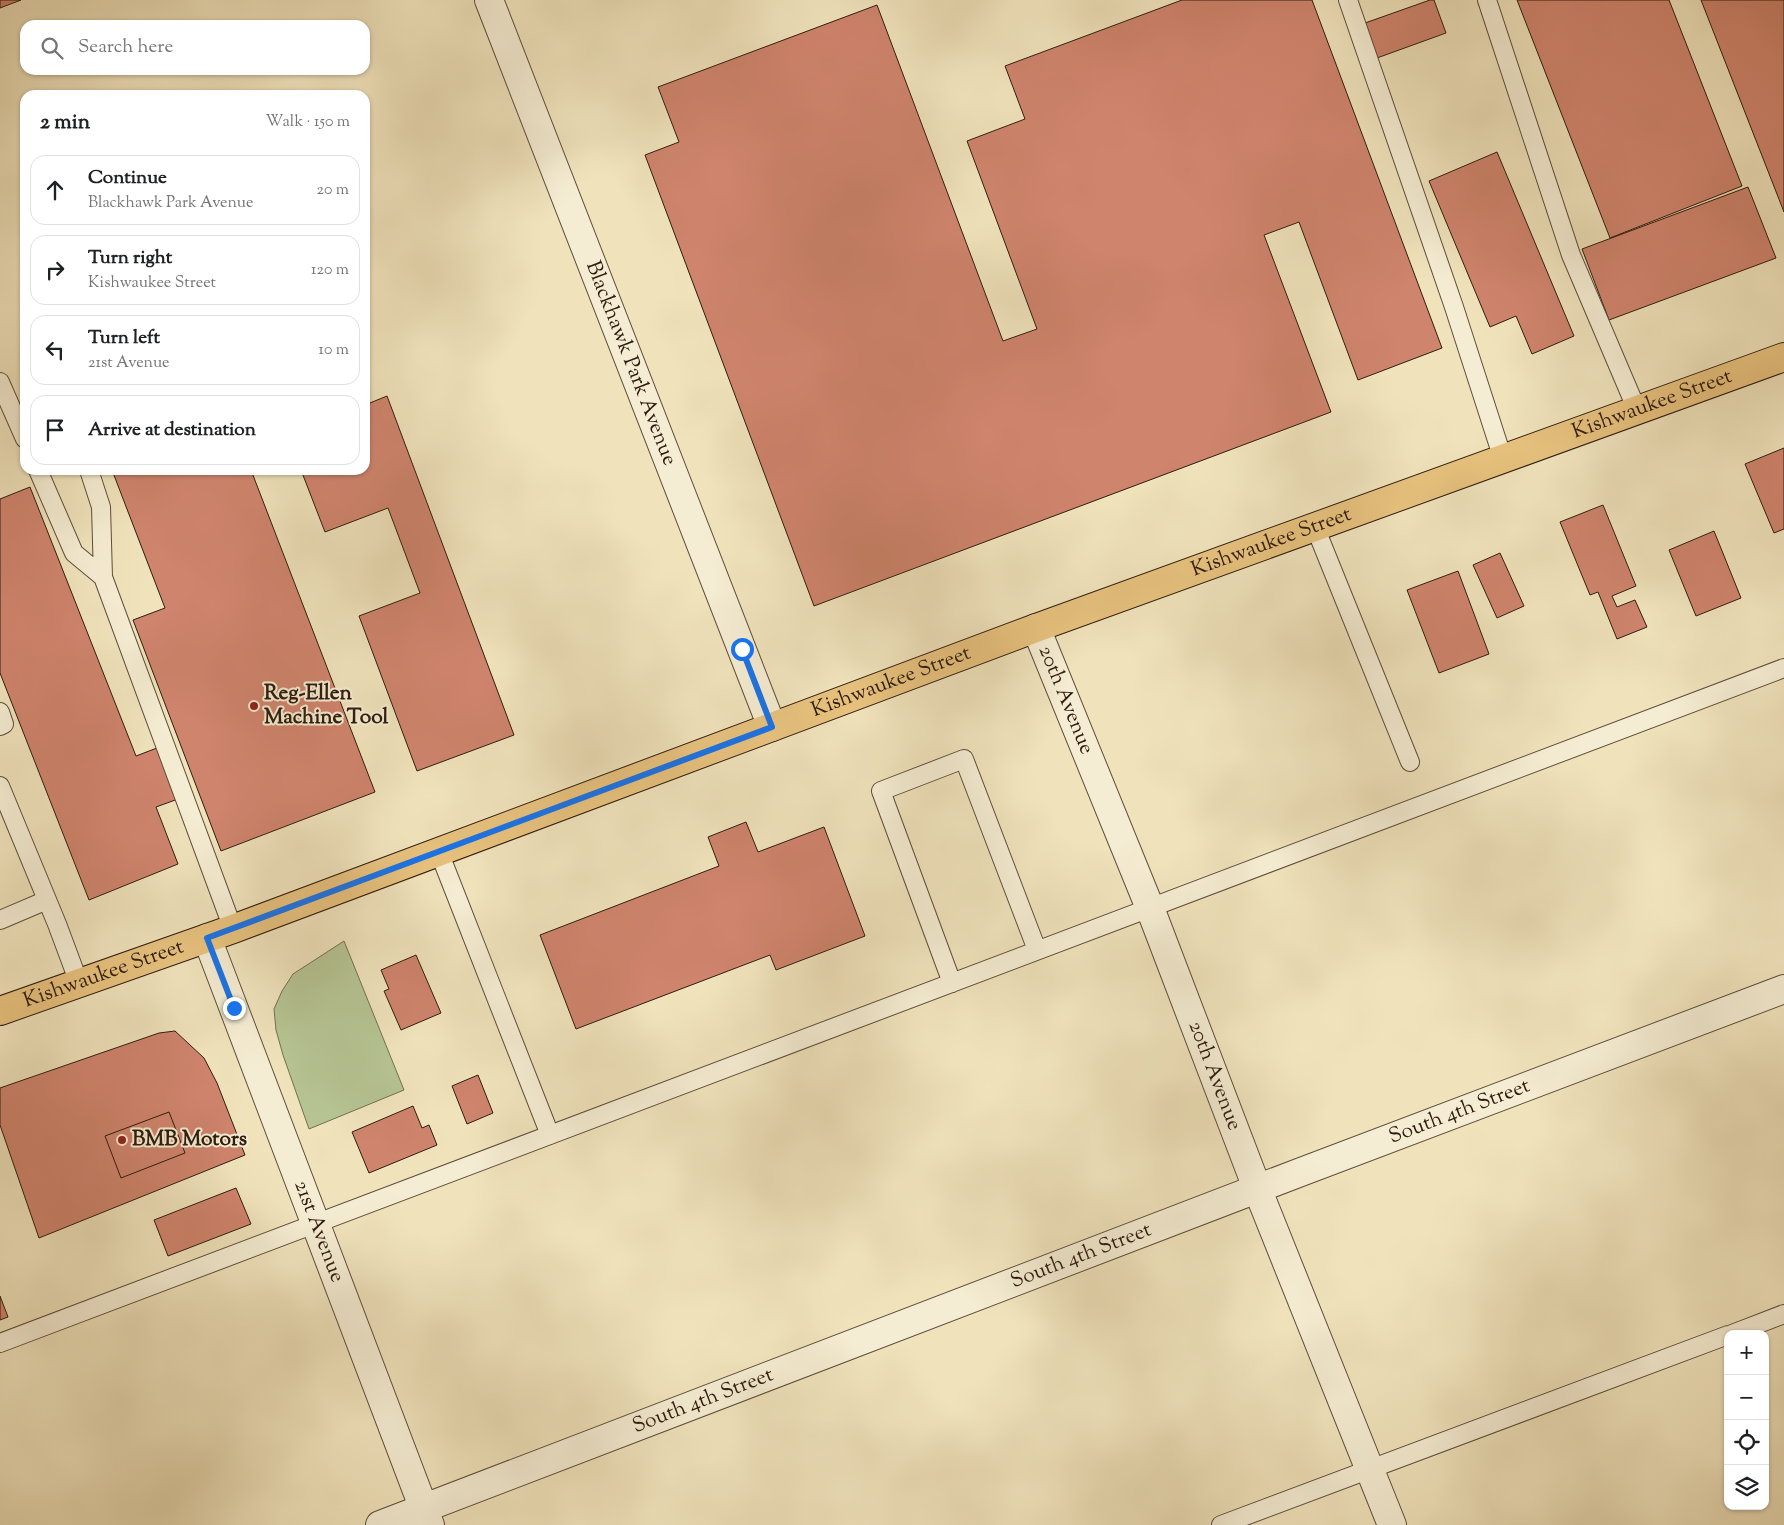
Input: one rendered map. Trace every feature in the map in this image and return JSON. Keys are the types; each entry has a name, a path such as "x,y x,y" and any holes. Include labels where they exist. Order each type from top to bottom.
{"main road":[{"name":"Kishwaukee Street","path":"0,1011 233,929 1036,628 1784,357"}],"street":[{"name":"Blackhawk Park Avenue","path":"489,0 772,727"},
{"name":"20th Avenue","path":"1036,628 1150,908 1257,1188 1392,1525"},
{"name":"21st Avenue","path":"207,938 427,1517"},
{"name":"South 4th Street","path":"380,1525 427,1517 1257,1188 1784,989"}],"lane":[{"path":"1348,0 1454,307 1503,459"},
{"path":"1487,0 1572,255 1637,410"},
{"path":"0,382 20,428"},
{"path":"40,475 74,553 103,577"},
{"path":"91,475 101,507 103,577 233,929"},
{"path":"1314,527 1410,762"},
{"path":"0,1343 1784,668"},
{"path":"0,712 4,724 0,726"},
{"path":"952,983 881,791 964,759 1036,950"},
{"path":"0,786 48,900 80,983"},
{"path":"439,852 550,1135"},
{"path":"0,920 48,900"},
{"path":"1742,1330 1784,1314"},
{"path":"1220,1525 1724,1336"}],"green space":[{"path":"344,941 404,1090 309,1129 283,1055 276,1030 274,1009 282,991 293,974"}],"building":[{"path":"0,0 21,0 0,8"},
{"path":"1182,0 1312,0 1442,348 1358,380 1299,222 1264,235 1331,412 814,606 645,155 679,142 658,87 877,5 1003,341 1037,329 967,141 1025,119 1005,66"},
{"path":"1434,0 1446,33 1377,58 1365,23"},
{"path":"1517,0 1669,0 1742,186 1610,238"},
{"path":"1701,0 1784,0 1784,212"},
{"path":"1497,152 1574,336 1532,354 1516,316 1490,327 1429,181"},
{"path":"1748,187 1776,258 1609,320 1582,249"},
{"path":"387,396 514,735 417,771 359,616 420,593 388,508 325,532 303,475 370,475 370,403"},
{"path":"1784,448 1784,529 1774,533 1745,464"},
{"name":"Reg-Ellen Machine Tool","path":"114,475 253,475 375,792 221,851 133,620 165,608"},
{"path":"30,487 136,756 157,748 178,799 156,807 178,864 89,900 0,673 0,499"},
{"path":"1603,505 1636,586 1612,596 1617,607 1635,600 1647,627 1617,639 1598,592 1590,595 1560,522"},
{"path":"1714,531 1741,598 1696,616 1669,550"},
{"path":"1500,553 1524,606 1497,618 1473,565"},
{"path":"1458,571 1489,654 1439,673 1407,590"},
{"path":"746,822 758,852 824,827 865,936 776,970 770,955 576,1029 540,935 719,866 708,837"},
{"path":"416,955 441,1013 401,1030 384,991 389,989 381,970"},
{"name":"BMB Motors","path":"175,1031 204,1058 217,1083 245,1155 39,1238 0,1125 0,1088 159,1033"},
{"path":"478,1075 493,1113 467,1124 452,1086"},
{"path":"413,1106 422,1128 429,1125 437,1145 369,1173 352,1132"},
{"path":"169,1112 185,1153 121,1178 105,1136"},
{"path":"236,1188 251,1224 168,1256 154,1220"},
{"path":"0,1296 8,1317 0,1320"}],"place":[{"name":"Reg-Ellen Machine Tool","path":"254,706"},
{"name":"BMB Motors","path":"122,1140"}],"route":[{"path":"234,1008 207,938 772,727 742,649"}]}
